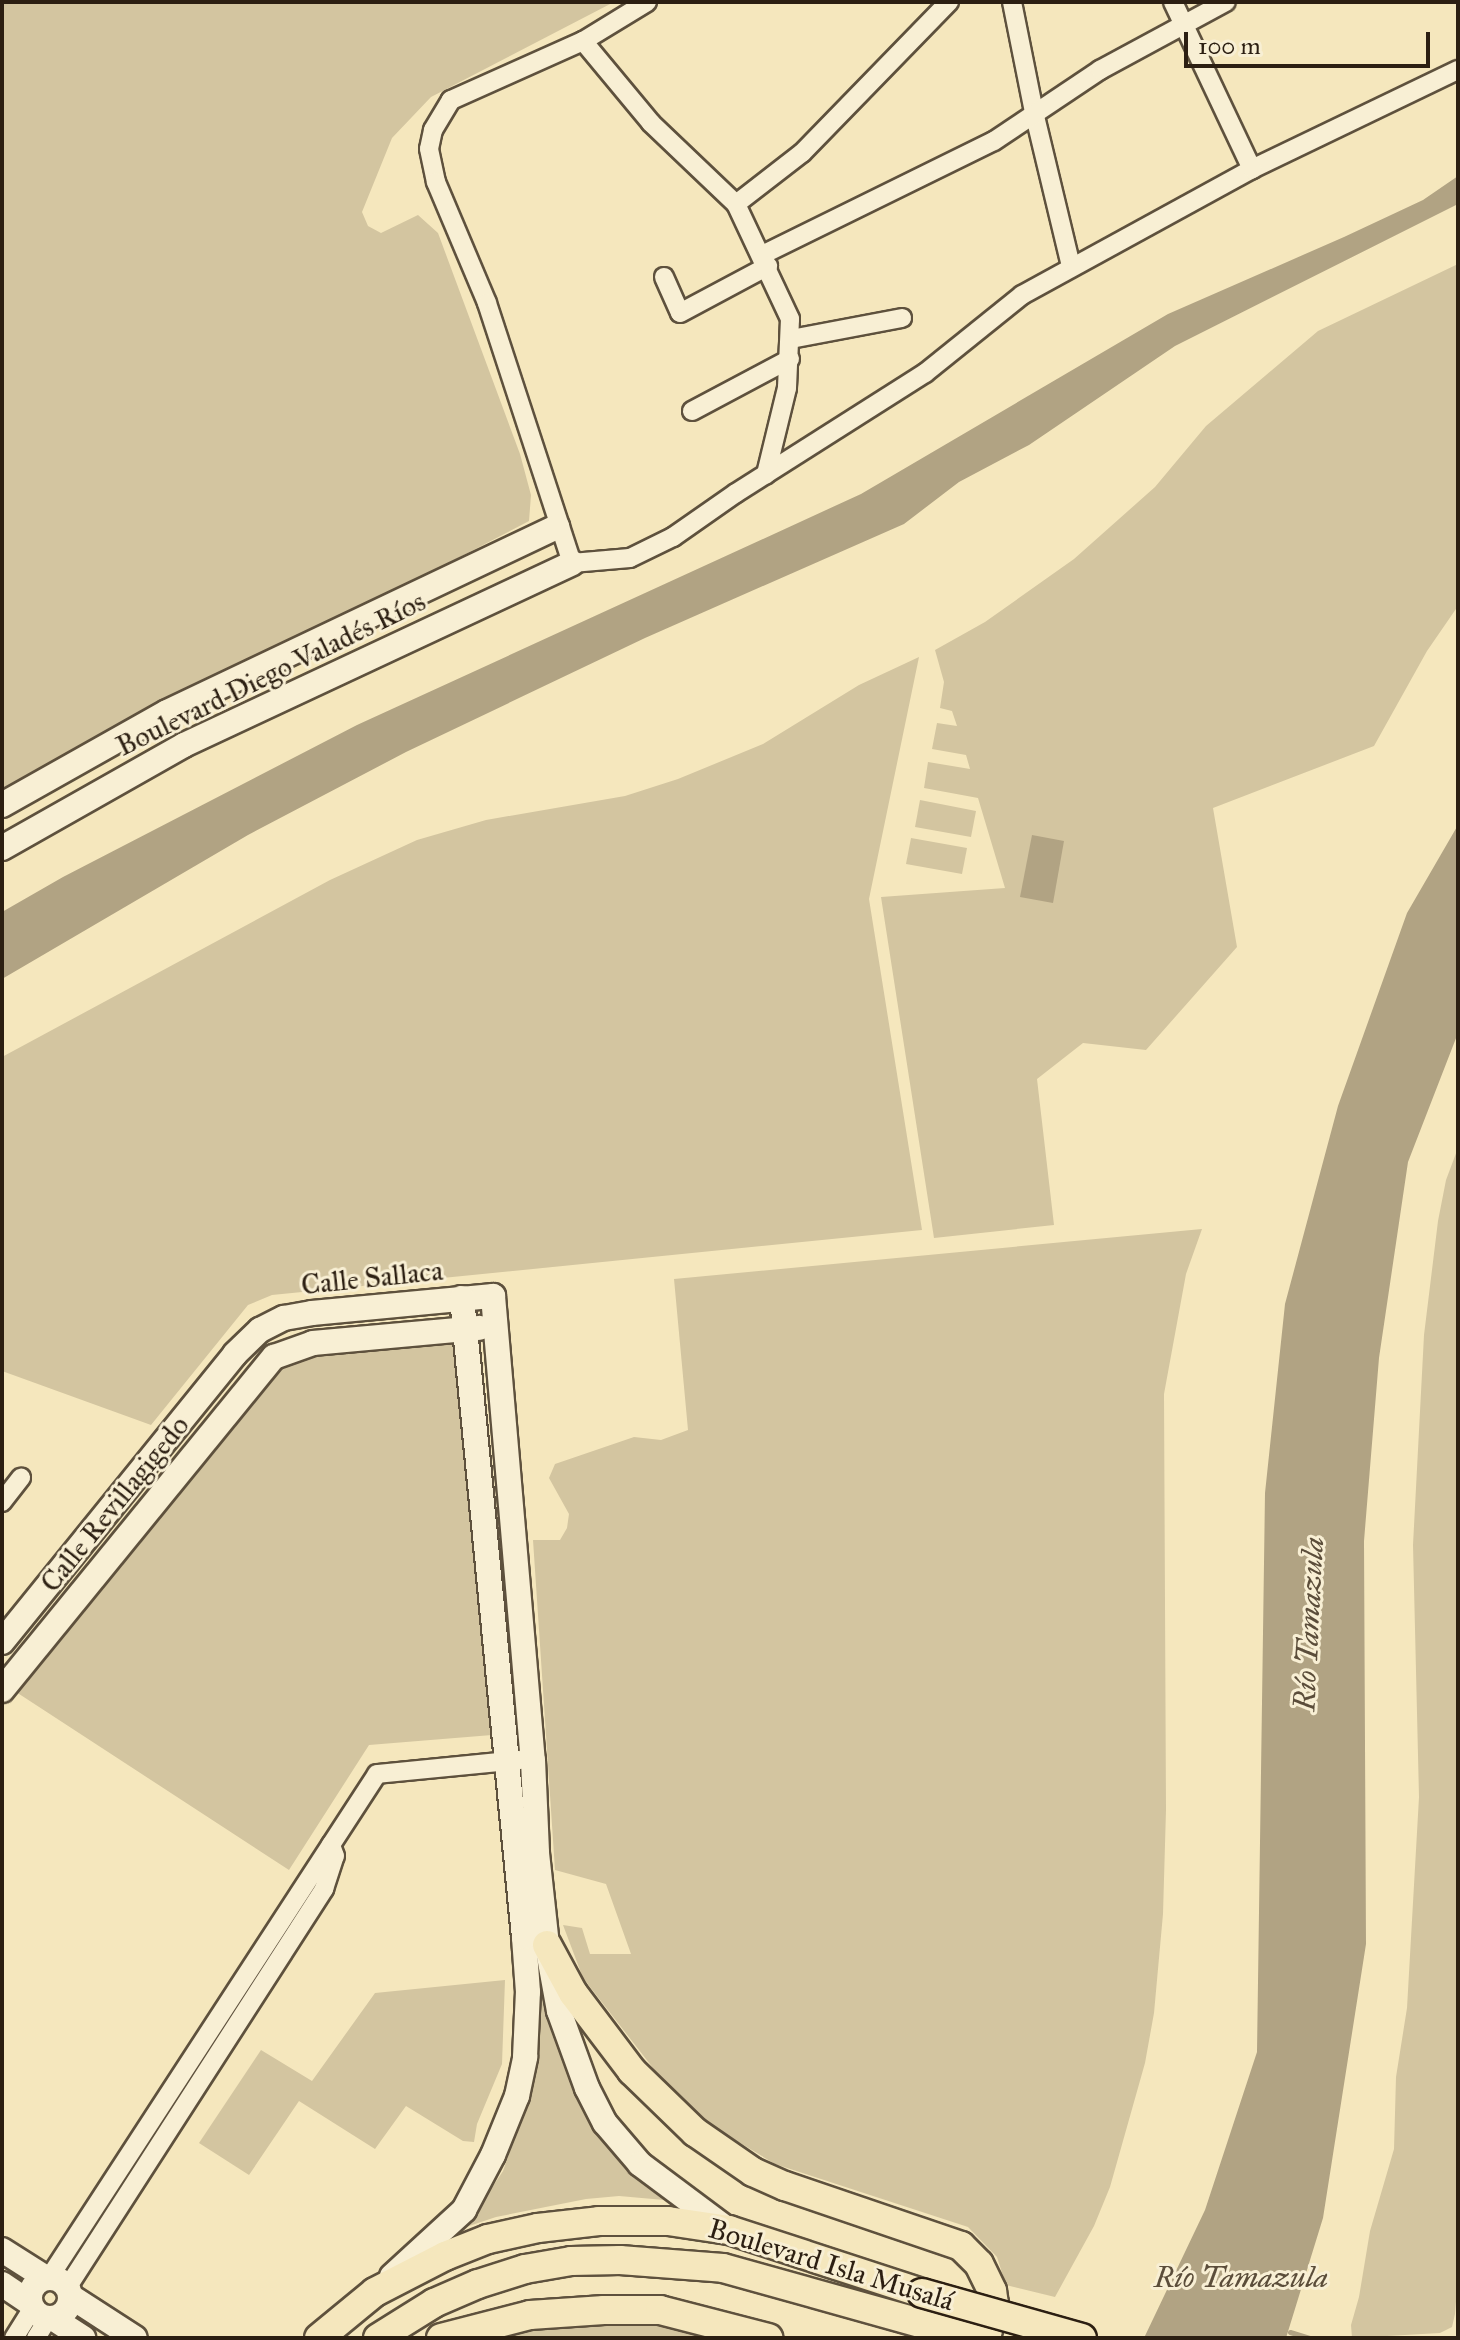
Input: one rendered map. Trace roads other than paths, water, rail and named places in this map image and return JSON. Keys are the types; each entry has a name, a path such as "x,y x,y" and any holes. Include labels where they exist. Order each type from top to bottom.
{"main road":[{"path":"547,1945 573,1993 632,2071 706,2141 753,2172 785,2186 961,2246 979,2264 992,2291 994,2304 986,2338"},
{"name":"Boulevard Isla Musalá","path":"319,2338 375,2292 488,2239 538,2228 599,2221 668,2221 729,2230 922,2293 1082,2338"},
{"name":"Boulevard Isla Musalá","path":"378,2338 434,2303 478,2284 525,2269 571,2261 620,2260 723,2268 974,2338"},
{"path":"441,2338 530,2315 604,2310 660,2310 768,2338"}],"street":[{"path":"647,2 583,41 451,100 433,130 429,149 436,182 487,303 557,527 572,563 630,558 673,537 925,373 1022,295 1252,169 1458,70"},
{"path":"736,204 824,133 949,2"},
{"path":"1012,2 1034,112 1071,266"},
{"path":"1173,2 1252,169"},
{"path":"664,277 680,313 765,260 994,141 1018,127 1034,112 1226,2"},
{"path":"583,41 651,123 736,204 765,260 790,319 787,388 766,474"},
{"path":"791,339 902,318"},
{"path":"692,411 790,359"},
{"name":"Boulevard Diego Valadés Ríos","path":"2,805 167,712 557,527"},
{"name":"Boulevard Diego Valadés Ríos","path":"2,848 184,745 572,563"},
{"name":"Calle Sallaca","path":"260,1330 284,1318 312,1313 493,1296 496,1327 313,1343 274,1357"},
{"path":"375,2292 464,2210 493,2155 517,2096 525,2057 528,1992 462,1298"},
{"path":"496,1327 533,1760 537,1853 547,1945 568,2037 605,2123 640,2164 729,2230"},
{"path":"260,1330 274,1357"},
{"name":"Calle Revillagigedo","path":"2,1642 235,1354 260,1330"},
{"name":"Calle Revillagigedo","path":"2,1690 274,1357"},
{"path":"2,1502 21,1478"},
{"path":"40,2317 31,2290 58,2285 377,1774 533,1760"},
{"path":"2,2250 135,2338"},
{"path":"2,2284 40,2317 83,2338"},
{"path":"14,2338 40,2317 68,2308 58,2285"}],"water":[{"path":"1458,176 1458,204 1175,346 1029,445 959,482 904,524 645,638 406,752 248,835 2,979 2,912 63,877 357,725 861,494 1168,314 1423,200"},
{"name":"Río Tamazula","path":"1458,825 1458,1033 1408,1162 1379,1358 1364,1541 1366,1944 1323,2218 1286,2338 1144,2338 1205,2210 1257,2052 1265,1493 1285,1304 1338,1106 1407,913"},
{"path":"1032,835 1064,841 1053,903 1020,897"}],"waterway":[{"path":"1290,2332 1310,2338"}]}
